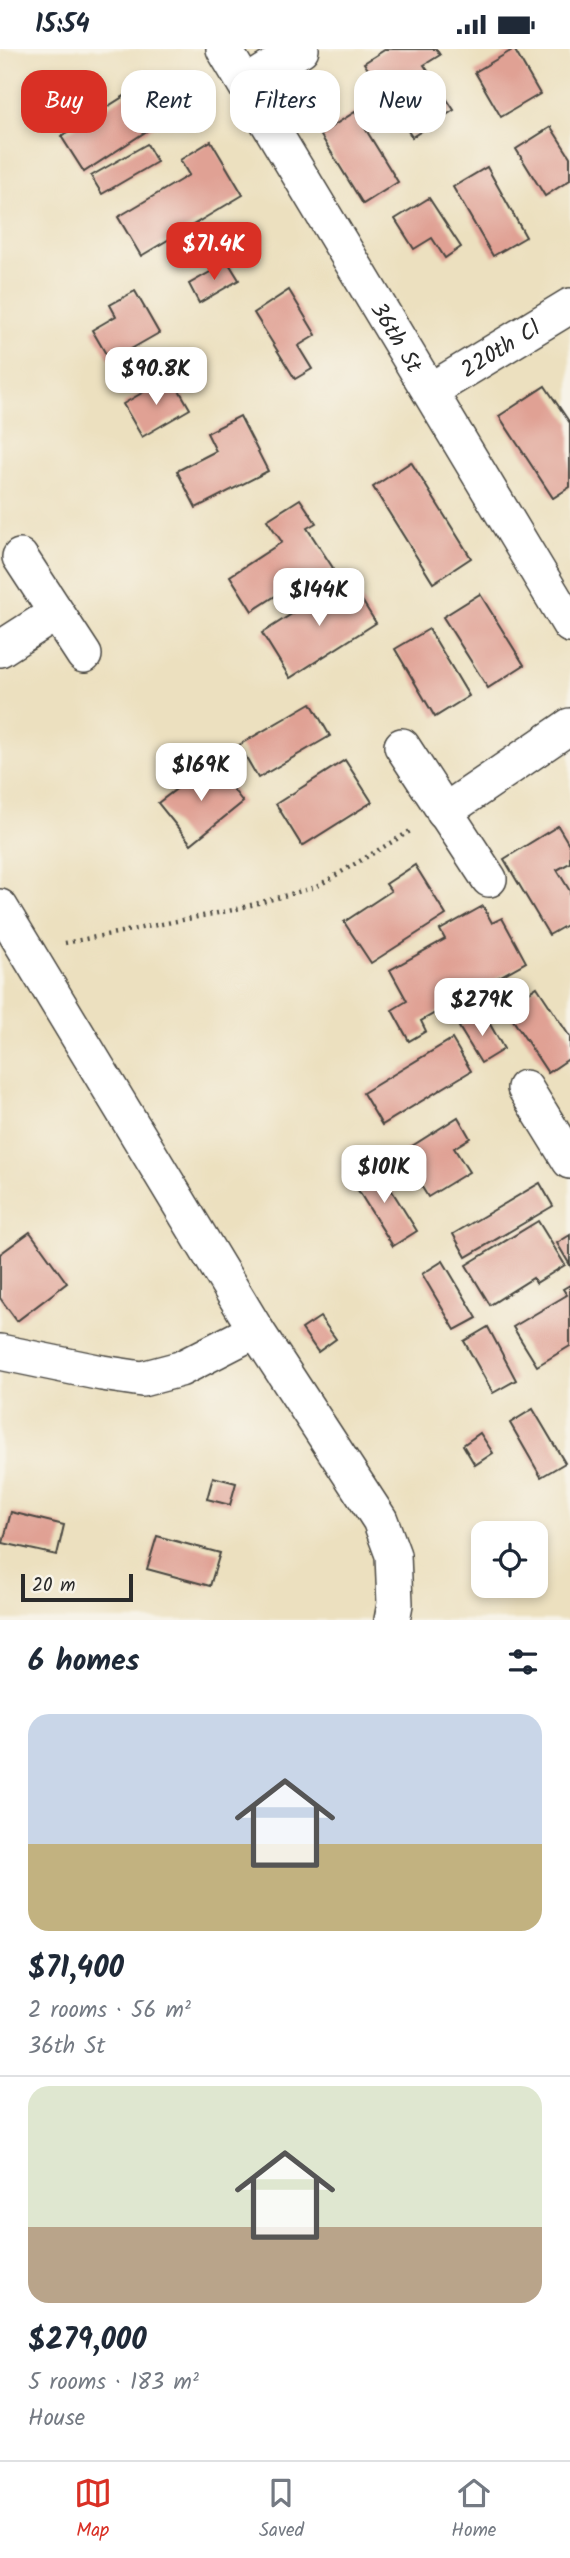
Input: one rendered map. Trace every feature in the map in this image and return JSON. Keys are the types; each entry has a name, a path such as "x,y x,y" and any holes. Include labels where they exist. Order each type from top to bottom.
{"street":[{"name":"36th St","path":"224,49 237,70"},
{"path":"268,70 301,49"},
{"name":"36th St","path":"275,133 570,625"},
{"name":"220th Cl","path":"430,391 570,306"},
{"path":"20,557 84,655"},
{"path":"0,649 56,613"},
{"path":"444,812 570,726"},
{"path":"402,746 489,879"},
{"path":"0,907 256,1329 380,1520 393,1555 395,1604 392,1620"},
{"path":"525,1088 569,1156"},
{"path":"0,1352 142,1379 180,1369 256,1329"}],"path":[{"path":"26,950 233,910 316,887 444,812"}],"building":[{"path":"386,49 436,49 440,55 424,65 427,70 369,70 364,63"},
{"path":"514,49 540,94 501,117 475,72"},
{"path":"121,98 121,133 144,133 84,172 61,136 66,133 107,133 107,107"},
{"path":"446,98 454,110 446,115"},
{"path":"354,113 354,133 368,133 398,182 363,204 320,134 340,133 340,121"},
{"path":"551,127 570,157 570,180 545,196 516,149"},
{"path":"211,141 243,195 141,256 118,217 189,175 180,160"},
{"path":"147,144 157,162 102,194 91,176"},
{"path":"487,167 526,237 493,256 453,187"},
{"path":"429,198 461,247 445,258 432,238 414,249 395,219"},
{"path":"228,262 239,280 199,303 189,284"},
{"path":"289,290 316,335 298,346 312,369 295,379 254,313"},
{"path":"135,291 159,333 110,361 92,330 116,316 110,305"},
{"path":"171,376 190,409 142,437 123,404"},
{"path":"545,386 570,423 570,487 553,498 499,416"},
{"path":"240,416 268,471 196,508 177,471 216,451 207,433"},
{"path":"411,462 471,558 433,583 373,487"},
{"path":"300,499 316,523 307,528 333,568 305,587 300,580 252,611 230,576 282,542 267,520"},
{"path":"348,578 376,623 290,678 262,633"},
{"path":"480,594 524,665 488,688 443,617"},
{"path":"429,629 469,696 435,717 395,649"},
{"path":"311,703 330,736 258,778 239,745"},
{"path":"345,760 372,802 302,846 276,804"},
{"path":"212,762 243,802 191,844 158,803"},
{"path":"558,826 570,846 570,863 557,870 570,891 570,923 549,935 504,859"},
{"path":"415,865 446,915 371,963 344,922 391,891 386,884"},
{"path":"483,906 492,923 502,918 526,962 421,1021 426,1031 409,1041 392,1010 407,1001 390,970 445,939 440,930"},
{"path":"537,987 570,1037 570,1058 548,1073 505,1008"},
{"path":"483,1012 504,1049 481,1063 459,1027"},
{"path":"452,1039 471,1071 382,1125 363,1093"},
{"path":"458,1117 470,1138 454,1148 469,1172 428,1197 401,1153"},
{"path":"375,1164 417,1231 393,1246 351,1179"},
{"path":"540,1183 553,1206 466,1257 453,1234"},
{"path":"538,1221 565,1265 536,1283 533,1278 490,1305 466,1265"},
{"path":"30,1232 67,1283 17,1321 0,1298 0,1254"},
{"path":"570,1235 570,1265 557,1243"},
{"path":"443,1261 477,1318 455,1330 422,1274"},
{"path":"570,1285 570,1346 537,1366 513,1327 567,1295 563,1289"},
{"path":"320,1317 336,1339 318,1352 302,1329"},
{"path":"488,1327 516,1380 493,1393 464,1341"},
{"path":"533,1409 565,1463 541,1477 510,1423"},
{"path":"480,1433 493,1453 475,1465 463,1445"},
{"path":"213,1477 236,1483 230,1505 207,1499"},
{"path":"11,1512 64,1525 57,1555 3,1543"},
{"path":"157,1536 220,1553 210,1586 147,1569"}]}
